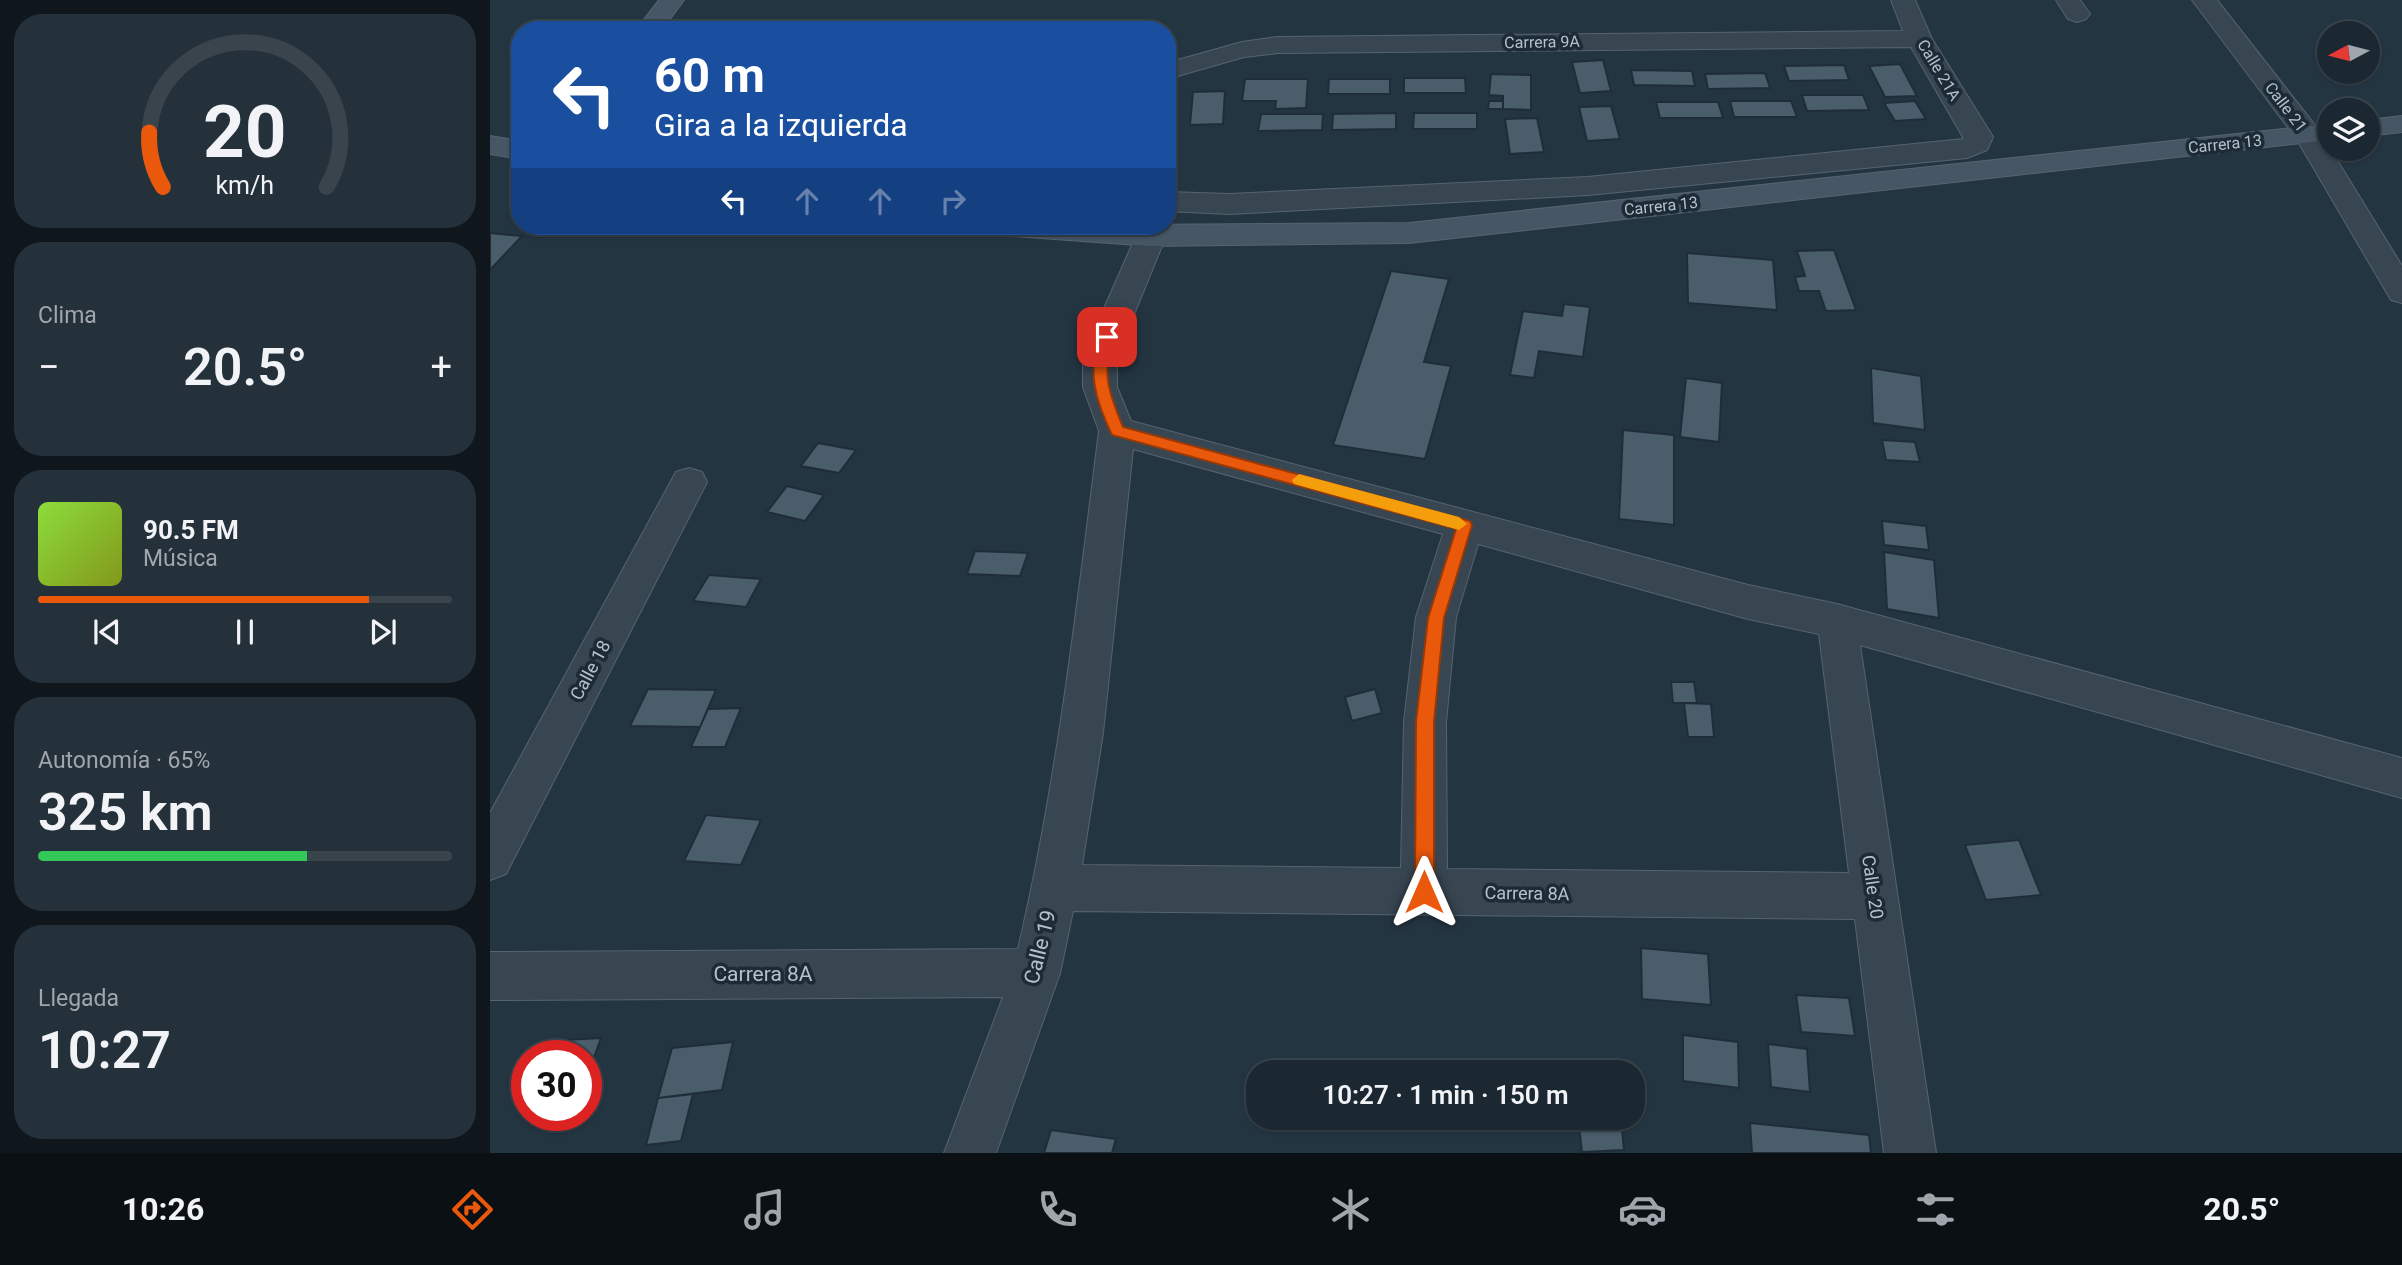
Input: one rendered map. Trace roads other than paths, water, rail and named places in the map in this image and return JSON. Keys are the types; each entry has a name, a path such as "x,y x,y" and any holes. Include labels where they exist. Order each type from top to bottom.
{"street":[{"path":"656,21 672,0"},
{"name":"Calle 21A","path":"1176,201 1229,204 1588,186 1967,149 1977,144 1979,137 1919,38 1903,0"},
{"name":"Calle 21","path":"2204,0 2317,133"},
{"name":"Carrera 9A","path":"1176,68 1242,50 1278,45 1919,38"},
{"path":"2380,127 2402,124"},
{"name":"Carrera 13","path":"1137,235 1409,233 2317,134"},
{"path":"490,145 511,148"},
{"name":"Calle 21","path":"2332,161 2402,292"},
{"path":"1151,236 1100,356 1100,387 1117,431 1748,602 1837,621 2402,778"},
{"name":"Calle 19","path":"970,1153 1036,973 1055,888 1082,733 1117,431"},
{"name":"Calle 18","path":"490,858 689,482"},
{"path":"1424,892 1425,722 1436,618 1465,525"},
{"name":"Calle 20","path":"1837,621 1910,1153"},
{"name":"Carrera 8A","path":"1055,888 1874,896"},
{"name":"Carrera 8A","path":"490,976 1036,973"}]}
